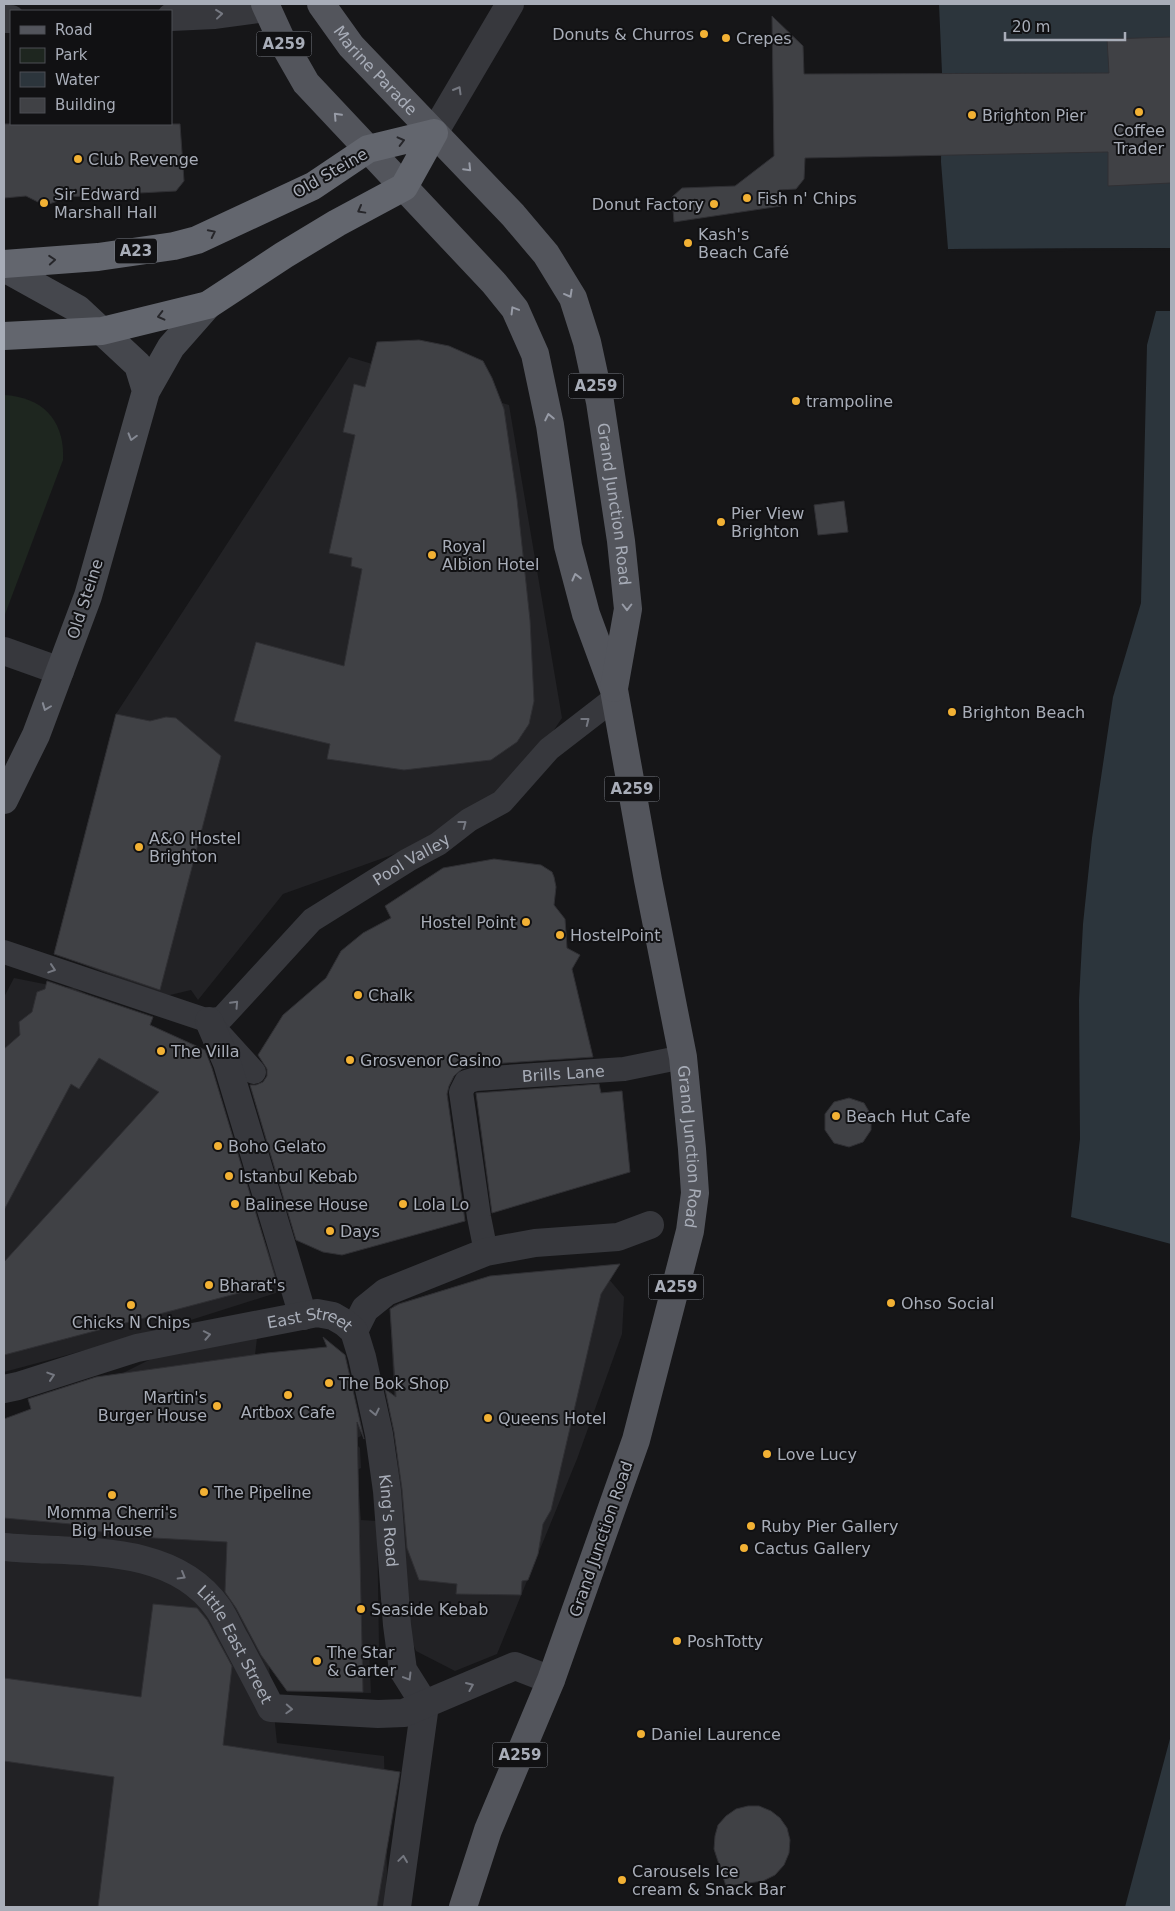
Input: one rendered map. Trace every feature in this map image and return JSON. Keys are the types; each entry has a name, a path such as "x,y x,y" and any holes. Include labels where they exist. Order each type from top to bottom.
{"highway":[{"name":"Old Steine","path":"4,264 98,257 174,246 197,240 313,186 368,149 434,133"},
{"path":"404,187 434,133"},
{"name":"Old Steine","path":"4,336 102,331 208,305 299,246 404,187"}],"main road":[{"name":"Marine Parade","path":"321,4 351,46 434,133"},
{"name":"A259","path":"265,6 306,83 404,187"},
{"name":"Grand Junction Road","path":"434,133 514,215 546,254 573,298 587,342 600,402 621,541 628,609 615,694"},
{"name":"Grand Junction Road","path":"404,187 471,258 515,309 536,354 550,425 568,546 586,614 615,694 650,889 683,1057 695,1193 690,1231 636,1440 551,1680"},
{"path":"4,268 78,309 138,365 146,390"},
{"name":"Old Steine","path":"4,800 36,734 88,596 146,390 171,347 208,305"},
{"name":"A259","path":"463,1907 488,1830 551,1680"}],"street":[{"path":"434,133 510,4"},
{"path":"172,16 215,14 265,6"},
{"path":"4,650 60,672"},
{"path":"209,1021 230,1072 303,1316"},
{"name":"East Street","path":"4,1389 137,1348 317,1313 333,1316 354,1331 365,1309 386,1292 486,1252 535,1243 618,1237 650,1225"},
{"name":"King's Road","path":"354,1331 362,1357 379,1434 387,1491 396,1616 403,1670 425,1705"},
{"name":"Little East Street","path":"4,1547 137,1558 162,1565 186,1577 204,1591 219,1609 272,1708 378,1714 404,1713 425,1705"},
{"path":"397,1907 425,1705 515,1666 551,1680"}],"lane":[{"name":"Pool Valley","path":"209,1021 222,1018 312,920 400,864 438,844 469,820 502,802 549,749 615,694"},
{"path":"4,955 209,1021 254,1072"},
{"name":"Brills Lane","path":"486,1252 479,1217 461,1092 466,1082 476,1079 624,1069 683,1057"}],"shaded area":[{"path":"349,357 509,405 562,718 495,818 283,894 198,1000 191,990 170,995 159,994 54,953 116,714"},
{"path":"14,978 74,988 117,1009 217,1109 280,1283 276,1293 153,1332 4,1372 4,997"},
{"name":"Queens Hotel","path":"490,1276 608,1278 624,1297 622,1334 577,1459 497,1654 455,1671 416,1651 405,1625 390,1312 394,1305"},
{"path":"257,1338 255,1355 334,1346 342,1353 353,1423 360,1427 361,1436 357,1438 360,1448 361,1468 357,1470 361,1520 377,1521 379,1647 369,1647 371,1693 287,1691 267,1647 277,1743 384,1756 387,1871 385,1907 4,1907 4,1419 31,1409 75,1397 153,1358"}],"green space":[{"path":"4,395 30,401 40,406 49,414 60,434 63,446 63,460 4,617"}],"water":[{"path":"939,4 1171,4 1171,248 948,249 941,162 942,73"},
{"path":"1156,311 1171,311 1171,1244 1071,1217 1080,1139 1079,1000 1083,924 1092,838 1113,697 1141,603 1147,345"},
{"path":"1171,1735 1171,1907 1125,1907"}],"pier":[{"path":"1171,248 1171,250 948,252 946,249"}],"building":[{"name":"Brighton Pier","path":"772,16 803,46 804,74 1109,73 1107,39 1171,37 1171,183 1108,186 1108,152 805,158 804,179 796,189 779,190 781,206 674,222 672,197 682,188 735,186 774,156"},
{"path":"4,124 180,124 184,181 176,191 66,197 49,204 38,202 26,196 4,198"},
{"name":"Royal Albion Hotel","path":"419,340 449,346 483,361 504,409 517,499 530,620 534,701 529,724 517,742 491,760 404,770 327,759 330,744 234,721 256,642 344,666 362,569 351,566 352,558 329,553 355,435 343,432 354,384 365,387 377,342"},
{"path":"844,501 848,532 818,535 814,505"},
{"name":"A&O Hostel Brighton","path":"116,714 150,721 166,717 176,718 221,756 160,990 54,954"},
{"name":"Grosvenor Casino","path":"494,859 541,865 552,872 556,887 554,905 565,919 567,948 580,955 572,969 593,1057 475,1065 462,1069 454,1076 447,1094 465,1221 342,1255 323,1252 296,1240 250,1085 263,1082 267,1076 267,1069 258,1055 283,1015 326,978 341,951 363,933 391,918 385,906 443,868"},
{"path":"47,981 153,1017 150,1025 205,1050 277,1283 4,1355 4,1262 159,1092 99,1058 79,1089 71,1084 4,1210 4,1049 20,1035 19,1022 32,1012 37,992 45,989"},
{"path":"599,1084 601,1093 622,1091 630,1172 492,1213 476,1093"},
{"path":"849,1098 864,1103 871,1115 871,1130 863,1142 849,1147 834,1143 825,1130 825,1114 834,1102"},
{"name":"Queens Hotel","path":"620,1264 601,1294 551,1510 543,1524 538,1554 528,1580 522,1581 521,1595 456,1594 457,1584 419,1580 407,1548 402,1489 394,1432 385,1389 396,1397 390,1309 399,1304 490,1276"},
{"path":"323,1337 345,1355 364,1439 357,1422 363,1692 287,1691 261,1655 236,1608 225,1592 227,1542 136,1537 82,1529 82,1525 4,1518 4,1419 31,1409 28,1399 96,1377 267,1353 327,1347"},
{"path":"153,1604 197,1608 207,1620 232,1666 223,1745 400,1772 377,1907 98,1907 114,1777 4,1761 4,1678 141,1697"},
{"path":"759,1806 771,1811 780,1818 787,1828 790,1840 789,1853 784,1865 775,1875 763,1881 726,1886 714,1849 718,1825 736,1809"}],"place":[{"name":"Donuts & Churros","path":"704,34"},
{"name":"Crepes","path":"726,38"},
{"name":"Coffee Trader","path":"1139,112"},
{"name":"Brighton Pier","path":"972,115"},
{"name":"Club Revenge","path":"78,159"},
{"name":"Fish n' Chips","path":"747,198"},
{"name":"Sir Edward Marshall Hall","path":"44,203"},
{"name":"Donut Factory","path":"714,204"},
{"name":"Kash's Beach Café","path":"688,243"},
{"name":"trampoline","path":"796,401"},
{"name":"Pier View Brighton","path":"721,522"},
{"name":"Royal Albion Hotel","path":"432,555"},
{"name":"Brighton Beach","path":"952,712"},
{"name":"A&O Hostel Brighton","path":"139,847"},
{"name":"Hostel Point","path":"526,922"},
{"name":"HostelPoint","path":"560,935"},
{"name":"Chalk","path":"358,995"},
{"name":"The Villa","path":"161,1051"},
{"name":"Grosvenor Casino","path":"350,1060"},
{"name":"Beach Hut Cafe","path":"836,1116"},
{"name":"Boho Gelato","path":"218,1146"},
{"name":"Istanbul Kebab","path":"229,1176"},
{"name":"Balinese House","path":"235,1204"},
{"name":"Lola Lo","path":"403,1204"},
{"name":"Days","path":"330,1231"},
{"name":"Bharat's","path":"209,1285"},
{"name":"Ohso Social","path":"891,1303"},
{"name":"Chicks N Chips","path":"131,1305"},
{"name":"The Bok Shop","path":"329,1383"},
{"name":"Artbox Cafe","path":"288,1395"},
{"name":"Martin's Burger House","path":"217,1406"},
{"name":"Queens Hotel","path":"488,1418"},
{"name":"Love Lucy","path":"767,1454"},
{"name":"The Pipeline","path":"204,1492"},
{"name":"Momma Cherri's Big House","path":"112,1495"},
{"name":"Ruby Pier Gallery","path":"751,1526"},
{"name":"Cactus Gallery","path":"744,1548"},
{"name":"Seaside Kebab","path":"361,1609"},
{"name":"PoshTotty","path":"677,1641"},
{"name":"The Star & Garter","path":"317,1661"},
{"name":"Daniel Laurence","path":"641,1734"},
{"name":"Carousels Ice cream & Snack Bar","path":"622,1880"}]}
